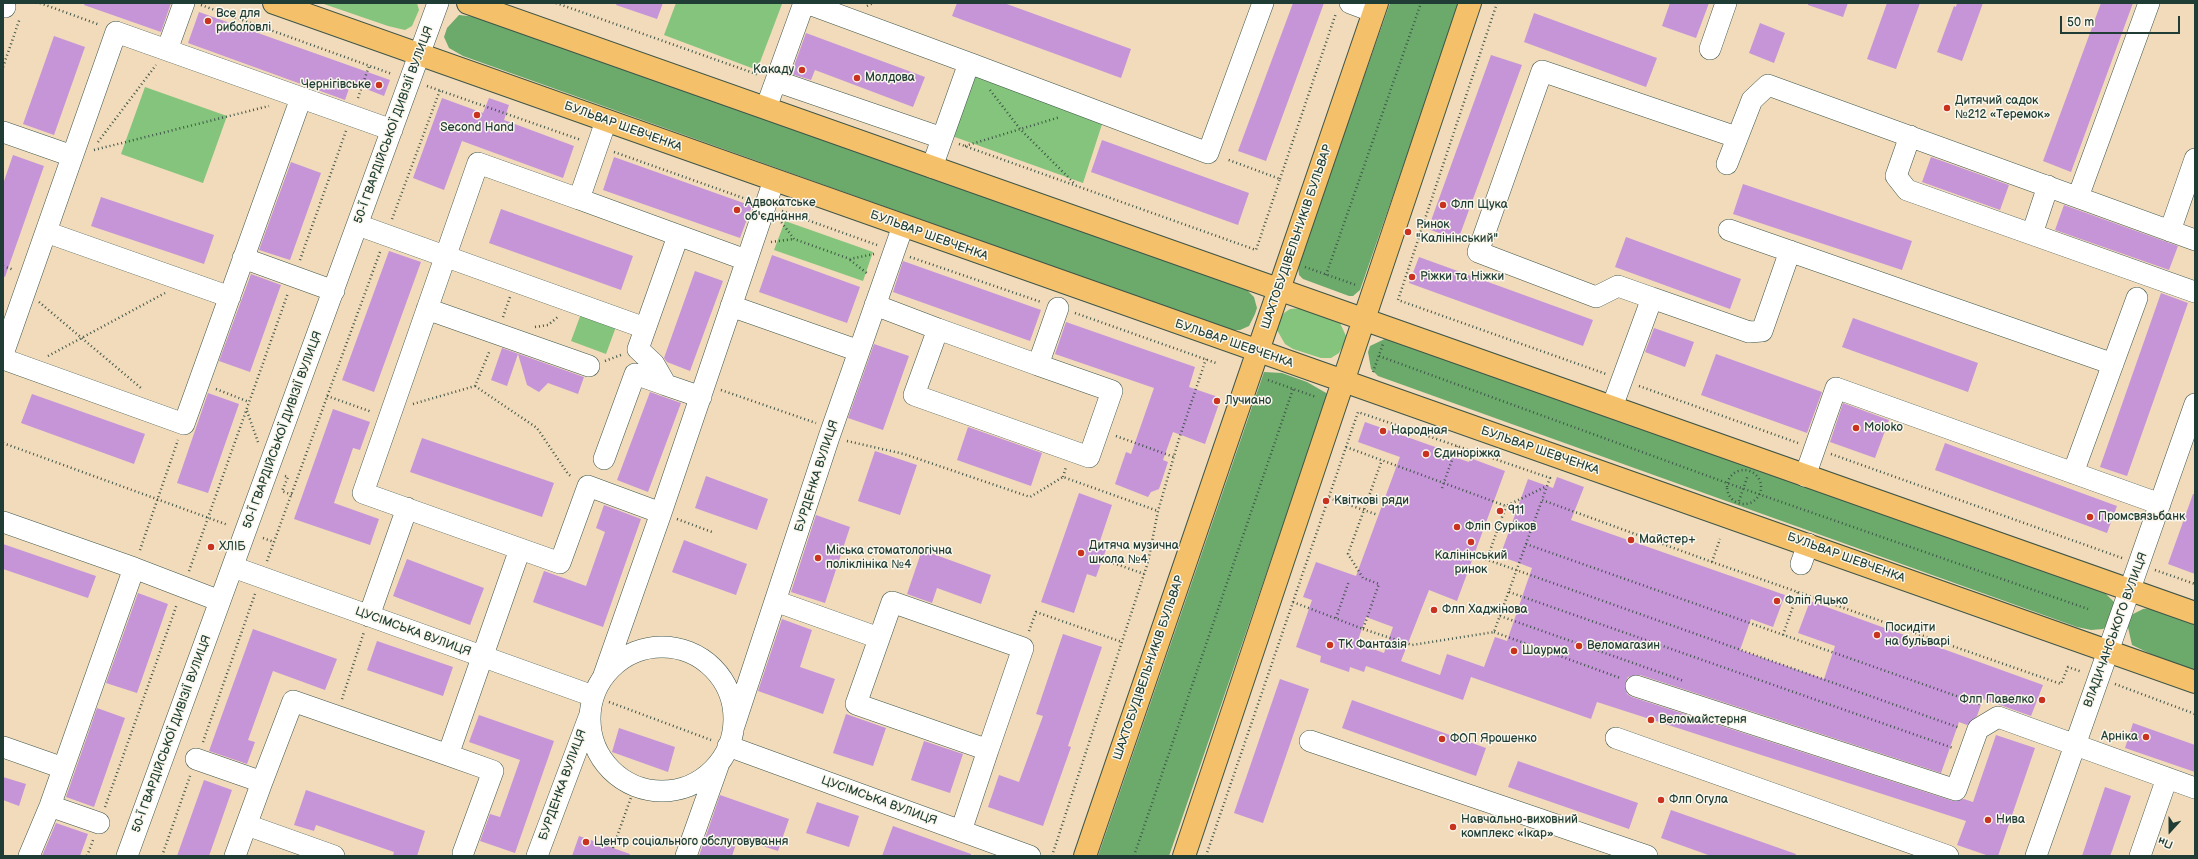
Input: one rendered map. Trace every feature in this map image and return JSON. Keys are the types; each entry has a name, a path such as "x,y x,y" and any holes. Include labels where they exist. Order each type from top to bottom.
{"main road":[{"name":"БУЛЬВАР ШЕВЧЕНКА","path":"274,3 1344,382 1804,554 2108,652 2195,682"},
{"path":"468,3 2195,613"},
{"path":"1184,856 1470,3"},
{"name":"ШАХТОБУДІВЕЛЬНИКІВ БУЛЬВАР","path":"1085,856 1375,8"}],"street":[{"path":"168,50 184,3"},
{"name":"50-Ї ГВАРДІЙСЬКОЇ ДИВІЗІЇ ВУЛИЦЯ","path":"127,856 438,3"},
{"path":"766,108 805,3 1208,153 1263,3"},
{"path":"1710,49 1726,3"},
{"path":"2078,197 2149,3"},
{"path":"1344,7 1375,8"},
{"path":"3,354 116,32 392,130"},
{"path":"932,167 969,63"},
{"path":"1736,137 1542,71 1478,252 1596,297 1618,286 1749,332 1762,331 1790,251"},
{"path":"776,81 942,138"},
{"path":"1726,164 1752,100 1768,85 2195,240"},
{"path":"3,359 184,424 301,98"},
{"path":"579,199 606,121"},
{"path":"3,132 72,156"},
{"path":"1910,136 1896,176 1908,190 2195,292"},
{"path":"2170,230 2195,159"},
{"path":"661,513 588,486 560,563 363,493 478,163 746,260"},
{"path":"604,675 703,391 746,260 768,206 774,180"},
{"path":"2032,234 2048,186"},
{"path":"358,225 645,328"},
{"name":"БУРДЕНКА ВУЛИЦЯ","path":"724,755 892,251 903,226"},
{"path":"1729,230 2112,364"},
{"path":"46,232 230,297"},
{"path":"666,385 654,364 638,349 678,236"},
{"path":"244,258 334,291"},
{"path":"1612,407 1652,298"},
{"path":"2073,473 2137,298"},
{"path":"875,305 1112,391 1088,457 914,395 938,329"},
{"path":"731,306 859,351"},
{"path":"1038,365 1058,308"},
{"path":"427,309 589,366"},
{"path":"604,458 635,374 666,385 703,391"},
{"path":"1805,476 1836,388 2160,504"},
{"name":"ВЛАДИЧАНСЬКОГО ВУЛИЦЯ","path":"2036,856 2160,504 2187,455 2195,404"},
{"path":"369,616 407,508"},
{"path":"3,522 184,586 220,601"},
{"path":"448,755 520,549"},
{"name":"ЦУСІМСЬКА ВУЛИЦЯ","path":"233,567 483,657 591,705"},
{"path":"29,856 50,806 134,568"},
{"path":"776,601 879,638"},
{"path":"961,831 1023,648 892,602 856,704 988,750"},
{"path":"604,675 616,662 631,653 656,646 678,648 692,652 705,660 723,678 732,701 734,726"},
{"name":"БУРДЕНКА ВУЛИЦЯ","path":"537,856 591,705 604,675"},
{"path":"1636,686 1956,790 1978,729 1998,717 2195,788"},
{"path":"235,856 293,701 493,771 465,855"},
{"path":"591,705 590,731 594,744 604,761 622,779 635,786 652,790 682,788 701,780 724,755"},
{"path":"1616,738 1948,856"},
{"path":"1310,741 1647,856"},
{"path":"3,747 63,768"},
{"path":"686,856 724,755"},
{"name":"ЦУСІМСЬКА ВУЛИЦЯ","path":"724,755 961,831 1030,856"},
{"path":"196,758 262,782"},
{"path":"2140,856 2167,778"},
{"path":"50,806 99,823"},
{"path":"247,824 334,856"}],"path":[{"path":"40,3 116,32"},
{"path":"195,3 384,71"},
{"path":"556,3 776,81"},
{"path":"1326,275 1421,3"},
{"path":"1398,300 1497,3"},
{"path":"942,138 1256,250 1280,179 1344,7"},
{"path":"3,67 10,8"},
{"path":"168,50 92,150 270,106"},
{"path":"87,856 369,66"},
{"path":"988,87 1020,129 1077,186"},
{"path":"162,856 327,396 440,90 892,251 1216,363"},
{"path":"964,146 1089,108"},
{"path":"1208,153 1280,179"},
{"path":"768,206 794,239 850,259 892,251"},
{"path":"1304,267 1356,285"},
{"path":"26,367 187,281"},
{"path":"327,396 391,414 475,386 497,334 515,282"},
{"path":"25,290 141,389"},
{"path":"534,327 548,325 574,303"},
{"path":"1372,372 1383,342"},
{"path":"589,366 638,349"},
{"path":"1379,356 1727,483 2088,609"},
{"path":"1052,856 1144,574 1158,511 1206,359"},
{"path":"1268,380 1316,397"},
{"path":"199,383 249,402"},
{"path":"475,386 537,428 568,474 588,486"},
{"path":"1134,856 1293,389"},
{"path":"703,391 831,433 904,454 1030,497 1063,477 1158,511"},
{"path":"1206,856 1358,412 1550,478 1494,632"},
{"path":"134,568 184,424"},
{"path":"1098,430 1174,457"},
{"path":"3,443 208,518"},
{"path":"1442,488 1457,446"},
{"path":"1346,447 1506,506"},
{"path":"1363,628 1379,584 1363,578 1348,554 1382,460"},
{"path":"1744,471 1749,472 1758,478 1760,489 1759,494 1748,504 1739,503 1730,498 1727,483 1734,474 1744,471"},
{"path":"1739,503 1749,472"},
{"path":"285,476 288,478 282,491 292,495"},
{"path":"1487,559 1506,506 1547,486"},
{"path":"1329,498 1378,515"},
{"path":"1542,500 1712,562 2061,684 2068,667 2195,714"},
{"path":"661,513 712,532"},
{"path":"1712,562 1720,539"},
{"path":"1526,544 1985,706 1998,717"},
{"path":"1474,555 1517,569 1976,734"},
{"path":"1102,559 1144,574"},
{"path":"1336,618 1349,581"},
{"path":"1508,592 1969,753"},
{"path":"1783,635 1798,592"},
{"path":"1293,602 1412,645 1494,632 1619,678 1636,686"},
{"path":"1023,648 1036,612 1122,642"},
{"path":"336,716 369,616"},
{"path":"591,705 724,755"},
{"path":"613,848 635,786"}],"green space":[{"path":"321,3 417,3 419,10 412,26 405,30 388,26"},
{"path":"676,3 782,4 757,70 664,35"},
{"path":"1390,3 1460,3 1360,290 1353,296 1349,296 1303,279 1299,275 1298,266"},
{"path":"459,15 477,17 1234,284 1247,290 1254,297 1257,308 1255,314 1249,326 1240,330 1231,330 463,56 449,48 444,37 447,28"},
{"path":"976,69 1105,115 1083,183 952,136"},
{"path":"145,87 227,116 203,183 121,154"},
{"path":"785,221 873,252 863,281 774,250"},
{"path":"1302,308 1340,323 1346,336 1339,353 1331,358 1321,358 1293,349 1285,344 1277,330 1278,322 1284,313 1290,309"},
{"path":"582,311 617,324 606,354 571,341"},
{"path":"1391,336 2098,586 2114,602 2115,610 2109,625 2103,629 2091,630 2077,627 1378,376 1371,369 1368,352 1370,346"},
{"path":"1264,372 1282,373 1307,382 1328,394 1169,856 1098,856"},
{"path":"2156,607 2195,619 2195,670 2153,655 2132,645 2127,623 2133,614 2143,609"}],"building":[{"path":"85,3 171,3 161,32 84,5"},
{"path":"617,3 663,3 657,19 616,5"},
{"path":"957,3 1004,3 1131,49 1121,78 952,16"},
{"path":"1293,3 1324,3 1266,161 1238,151"},
{"path":"1670,3 1709,3 1696,38 1662,26"},
{"path":"1808,3 1848,3 1843,17 1808,5"},
{"path":"1887,3 1920,3 1896,69 1867,59"},
{"path":"1957,3 1983,3 1962,61 1937,52 1954,6 1956,7"},
{"path":"2101,3 2133,3 2071,172 2043,161"},
{"path":"199,12 390,80 384,96 351,83 345,100 188,43"},
{"path":"1534,13 1657,58 1646,87 1524,42"},
{"path":"1760,23 1785,33 1774,63 1749,53"},
{"path":"806,33 925,77 913,107 815,70 811,80 791,74"},
{"path":"54,36 85,47 54,135 23,124"},
{"path":"1491,55 1522,65 1458,240 1428,229"},
{"path":"442,98 483,113 489,98 509,105 504,120 574,146 563,178 462,141 444,190 413,178"},
{"path":"1102,140 1249,193 1238,225 1091,172"},
{"path":"13,155 44,166 5,277 3,276 3,184"},
{"path":"614,157 752,206 740,238 603,190"},
{"path":"1931,157 2009,185 2000,210 1922,182"},
{"path":"291,162 321,173 290,260 259,250"},
{"path":"1743,184 1912,241 1902,270 1733,214"},
{"path":"101,197 214,235 204,264 91,226"},
{"path":"2064,205 2178,246 2169,270 2055,230"},
{"path":"501,209 633,256 621,290 489,243"},
{"path":"1626,237 1741,279 1730,309 1615,267"},
{"path":"389,251 421,262 374,392 342,380"},
{"path":"772,255 860,287 847,323 759,292"},
{"path":"1419,257 1593,320 1583,346 1409,283"},
{"path":"903,261 1041,310 1030,341 893,292"},
{"path":"695,271 723,281 690,371 667,362 664,358"},
{"path":"251,274 281,285 250,372 219,361"},
{"path":"2161,293 2188,303 2127,476 2100,467"},
{"path":"1853,318 1978,363 1968,392 1842,347"},
{"path":"1066,322 1195,367 1189,387 1221,398 1205,444 1173,432 1163,460 1168,462 1159,489 1151,492 1148,497 1115,484 1126,452 1131,454 1154,388 1055,354"},
{"path":"1654,328 1694,342 1685,367 1645,352"},
{"path":"874,344 909,356 883,430 848,418"},
{"path":"502,348 584,377 578,394 548,383 539,392 527,385 518,354 507,386 491,380"},
{"path":"1716,354 1822,392 1807,433 1701,395"},
{"path":"650,392 681,403 648,492 617,480"},
{"path":"208,393 239,404 208,493 177,483"},
{"path":"32,394 145,434 134,464 21,423"},
{"name":"Moloko","path":"1843,403 1889,420 1875,458 1830,442"},
{"path":"333,409 370,422 360,450 353,448 334,503 379,519 370,545 294,519"},
{"name":"Калінінський ринок","path":"1365,422 1438,448 1437,450 1445,454 1469,462 1470,458 1505,471 1457,601 1429,590 1401,661 1440,675 1447,654 1484,667 1495,637 1507,641 1532,568 1500,556 1528,479 1553,488 1557,477 1584,487 1571,520 1785,595 1773,627 1751,619 1740,650 1824,679 1835,646 1798,633 1810,601 2043,685 2031,716 1983,699 1977,716 1967,725 1959,722 1941,773 1640,675 1628,677 1625,683 1627,694 1632,697 1953,801 1964,799 1973,802 1996,735 2035,748 1998,856 1989,856 1957,845 1966,821 1597,702 1591,719 1471,677 1463,700 1366,666 1364,672 1350,667 1349,672 1320,662 1321,656 1296,647 1312,600 1303,597 1316,562 1356,576 1400,457 1358,442","holes":["1366,617 1393,627 1384,653 1357,643"]},
{"path":"968,427 1042,453 1031,486 957,460"},
{"path":"422,438 554,483 542,517 410,472"},
{"path":"1945,443 2117,506 2107,533 1935,470"},
{"path":"875,451 917,465 900,515 858,501"},
{"path":"706,476 768,499 757,530 695,508"},
{"name":"Дитяча музична школа №4","path":"1079,493 1112,505 1099,544 1107,547 1096,577 1087,574 1074,613 1041,602"},
{"path":"2193,494 2195,494 2195,574 2168,564"},
{"path":"604,505 641,519 603,627 533,602 544,571 586,586 605,532 596,528"},
{"name":"Міська стоматологічна поліклініка №4","path":"816,515 850,527 825,603 791,592"},
{"path":"684,540 747,564 736,595 672,572"},
{"path":"3,544 96,576 88,598 3,569"},
{"path":"922,550 991,575 981,604 937,588 932,603 907,594"},
{"path":"407,559 484,588 470,625 393,596"},
{"path":"138,593 168,604 137,693 106,683"},
{"path":"782,619 812,630 800,667 835,679 823,714 758,691"},
{"path":"253,629 337,659 325,690 273,671 248,740 255,742 247,764 209,751"},
{"path":"1063,634 1102,647 1068,746 1071,747 1043,826 988,807 999,775 1019,782 1043,716 1036,714"},
{"path":"377,641 453,667 443,696 367,670"},
{"path":"1280,679 1309,689 1263,823 1234,813"},
{"path":"1352,700 1486,748 1476,776 1342,728"},
{"path":"97,708 125,718 94,807 66,797"},
{"path":"846,714 886,728 873,766 833,753"},
{"path":"479,715 554,741 515,853 480,841 490,814 500,817 520,760 469,742"},
{"path":"2133,723 2195,745 2195,772 2125,748"},
{"path":"619,728 675,747 668,772 612,752"},
{"path":"924,741 963,754 950,793 911,780"},
{"path":"1518,761 1638,803 1629,829 1508,787"},
{"path":"3,777 26,784 19,806 3,800"},
{"path":"204,780 232,790 209,856 177,856"},
{"path":"2105,787 2131,796 2110,856 2082,856"},
{"path":"306,790 425,831 417,856 393,856 394,852 316,825 314,831 294,825"},
{"path":"720,795 789,819 778,851 738,838 732,856 699,856"},
{"path":"817,802 859,816 849,847 806,833"},
{"path":"1671,810 1796,854 1795,856 1711,856 1661,838"},
{"path":"56,823 88,834 80,856 42,856"},
{"path":"893,826 971,854 971,856 882,856"},
{"name":"Центр соціального обслуговування","path":"579,836 630,854 629,856 572,856"}],"place":[{"name":"Все для риболовлі","path":"208,21"},
{"name":"Какаду","path":"802,70"},
{"name":"Молдова","path":"857,78"},
{"name":"Чернігівське","path":"379,85"},
{"name":"Дитячий садок №212 «Теремок»","path":"1947,108"},
{"name":"Second Hand","path":"477,115"},
{"name":"Флп Щука","path":"1443,205"},
{"name":"Адвокатське об'єднання","path":"737,210"},
{"name":"Ринок \"Калінінський\"","path":"1408,232"},
{"name":"Ріжки та Ніжки","path":"1412,277"},
{"name":"Лучиано","path":"1217,401"},
{"name":"Moloko","path":"1856,428"},
{"name":"Народная","path":"1383,431"},
{"name":"Єдиноріжка","path":"1426,454"},
{"name":"Квіткові ряди","path":"1326,501"},
{"name":"911","path":"1500,511"},
{"name":"Промсвязьбанк","path":"2090,517"},
{"name":"Фліп Суріков","path":"1457,527"},
{"name":"Майстер+","path":"1631,540"},
{"name":"Калінінський ринок","path":"1471,542"},
{"name":"ХЛІБ","path":"211,547"},
{"name":"Дитяча музична школа №4","path":"1081,553"},
{"name":"Міська стоматологічна поліклініка №4","path":"818,558"},
{"name":"Фліп Яцько","path":"1777,601"},
{"name":"Флп Хаджінова","path":"1434,610"},
{"name":"Посидіти на бульварі","path":"1877,635"},
{"name":"ТК Фантазія","path":"1330,645"},
{"name":"Веломагазин","path":"1579,646"},
{"name":"Шаурма","path":"1514,651"},
{"name":"Флп Павелко","path":"2042,700"},
{"name":"Веломайстерня","path":"1651,720"},
{"name":"Арніка","path":"2146,737"},
{"name":"ФОП Ярошенко","path":"1442,739"},
{"name":"Флп Огула","path":"1661,800"},
{"name":"Нива","path":"1988,820"},
{"name":"Навчально-виховний комплекс «Ікар»","path":"1453,827"},
{"name":"Центр соціального обслуговування","path":"586,842"}]}
